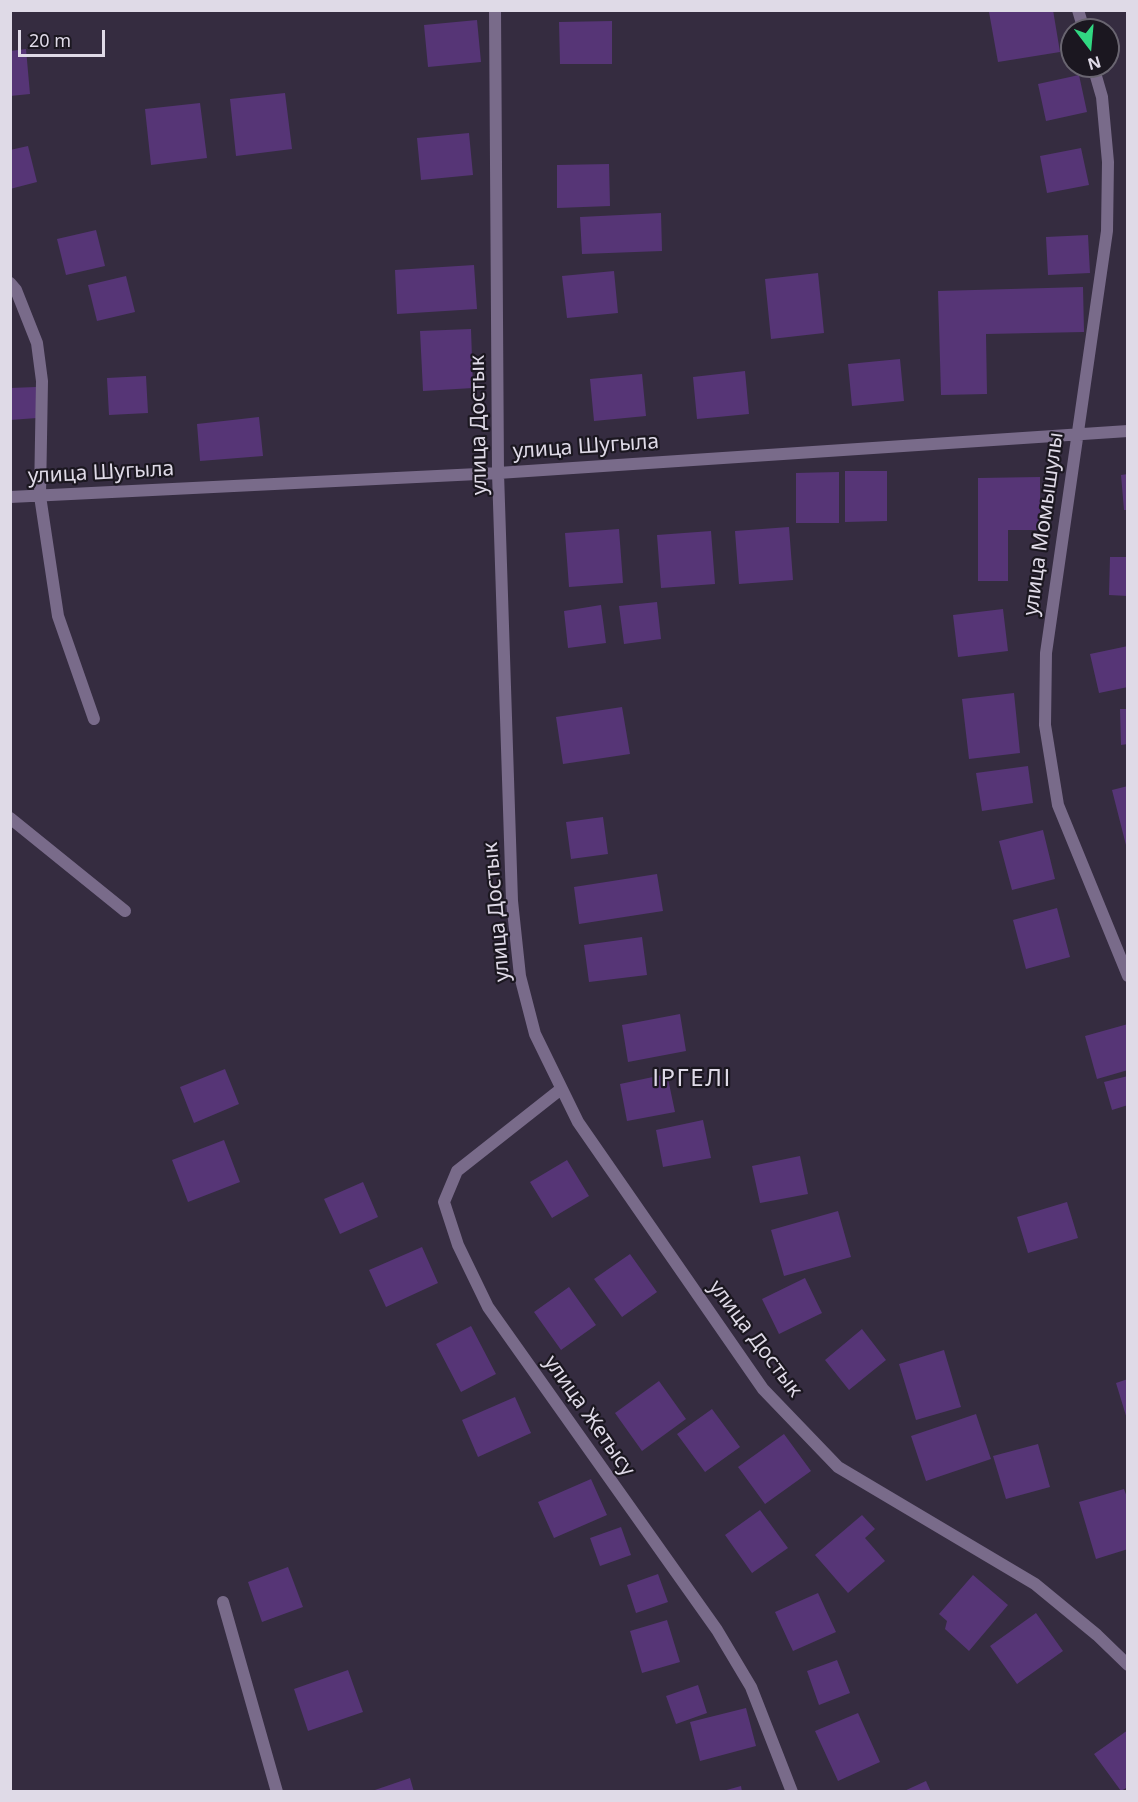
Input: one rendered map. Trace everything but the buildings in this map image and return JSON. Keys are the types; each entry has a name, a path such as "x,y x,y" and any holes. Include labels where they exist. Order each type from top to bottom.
{"street":[{"name":"улица Достык","path":"495,10 498,472 512,901 520,976 535,1034 578,1122 763,1389 838,1467 1035,1584 1097,1635 1128,1665"},
{"name":"улица Момышулы","path":"1096,78 1102,98 1108,162 1107,231 1046,653 1045,724 1058,805 1128,976"},
{"path":"10,283 16,290 37,343 42,381 40,495 58,616 94,719"},
{"name":"улица Шугыла","path":"10,497 498,472 1128,431"},
{"path":"10,818 125,911"},
{"name":"улица Жетысу","path":"561,1089 457,1171 444,1202 458,1245 488,1307 723,1640 751,1688 792,1791"},
{"path":"223,1602 277,1791"}],"district":[{"name":"ІРГЕЛІ","path":"692,1079"}]}
